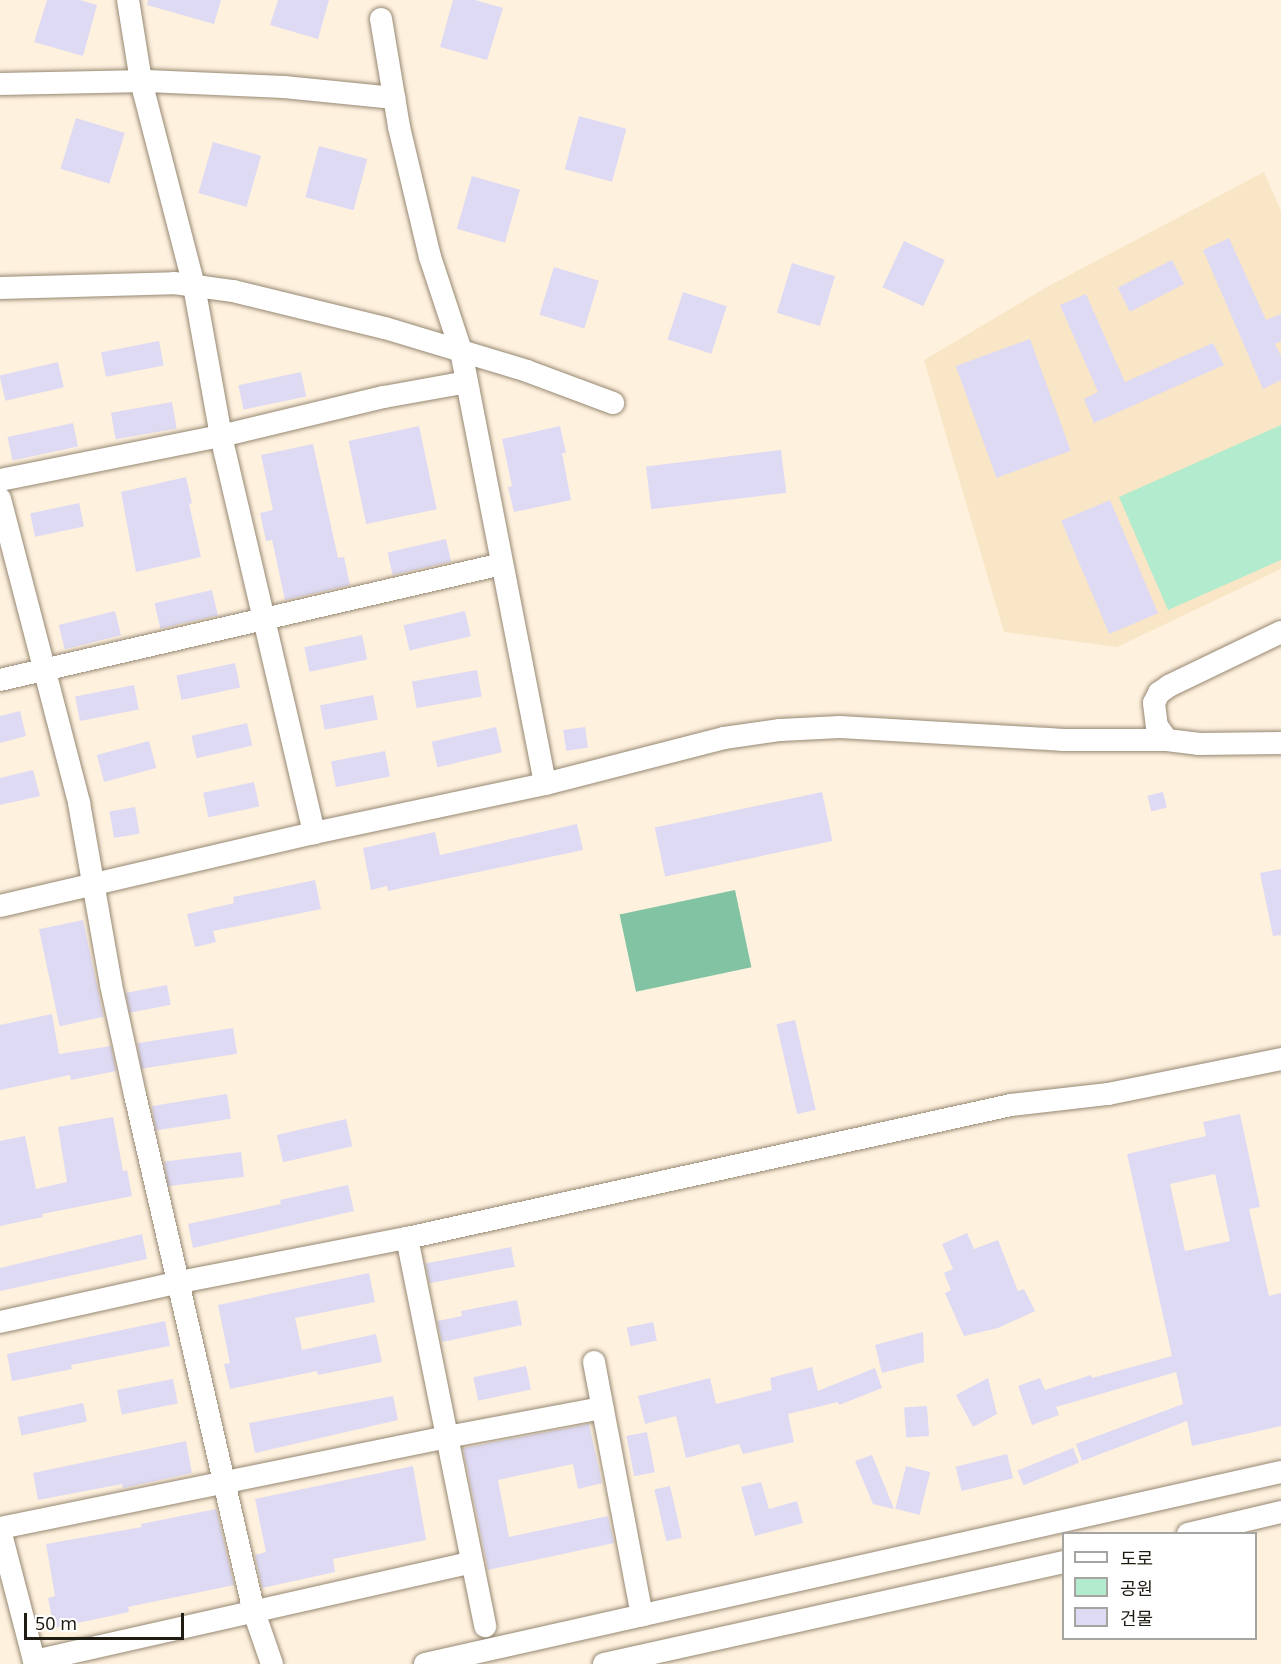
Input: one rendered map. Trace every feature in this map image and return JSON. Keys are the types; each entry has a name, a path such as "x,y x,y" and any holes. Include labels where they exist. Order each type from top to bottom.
{"street":[{"path":"128,0 141,81 194,286 221,436 314,832"},
{"path":"381,19 394,98 430,257 461,351 544,784"},
{"path":"0,84 141,81 284,87 394,98"},
{"path":"0,288 174,283 233,291 461,351 527,371 613,403"},
{"path":"0,480 39,475 221,436 384,397 467,382"},
{"path":"0,499 79,803 111,985 254,1612 272,1664"},
{"path":"0,680 502,564"},
{"path":"1167,740 1157,726 1154,704 1159,693 1281,632"},
{"path":"0,906 314,832 544,784 724,738 780,730 840,727 1064,740 1167,740 1198,744 1281,742"},
{"path":"0,1322 180,1282 407,1238 1011,1105 1108,1094 1281,1059"},
{"path":"407,1238 485,1626"},
{"path":"594,1362 642,1616"},
{"path":"472,1562 34,1662 0,1529 225,1481 602,1408"},
{"path":"425,1664 1281,1472"},
{"path":"1192,1532 1281,1512"},
{"path":"604,1664 1062,1562"}],"shaded area":[{"path":"1264,172 1281,211 1281,569 1117,647 1004,632 924,360 1047,287"}],"green space":[{"path":"1281,425 1281,560 1168,610 1119,497"},
{"path":"735,890 751,967 636,992 620,915"}],"building":[{"path":"47,0 80,0 97,5 83,56 34,42"},
{"path":"148,0 221,0 214,24 147,5"},
{"path":"278,0 329,0 318,39 270,25"},
{"path":"453,0 475,0 503,8 487,60 440,47"},
{"path":"579,116 626,129 612,182 565,169"},
{"path":"76,118 125,133 109,184 61,169"},
{"path":"213,142 261,156 246,207 198,193"},
{"path":"319,146 367,159 354,210 305,197"},
{"path":"472,176 520,190 505,243 457,229"},
{"path":"1229,238 1266,320 1281,314 1281,341 1275,344 1281,356 1281,380 1263,389 1203,250"},
{"path":"904,241 945,260 923,306 882,287"},
{"path":"1172,260 1184,284 1130,312 1118,288"},
{"path":"792,263 835,276 820,326 777,313"},
{"path":"554,267 599,281 584,329 539,315"},
{"path":"683,292 727,306 711,354 668,340"},
{"path":"1086,294 1125,382 1213,343 1224,365 1094,423 1084,399 1098,392 1060,305"},
{"path":"1030,339 1071,451 996,478 956,366"},
{"path":"159,341 164,366 106,377 101,352"},
{"path":"58,362 64,387 5,401 0,375"},
{"path":"301,372 306,396 244,410 238,385"},
{"path":"172,402 177,429 116,439 111,413"},
{"path":"73,423 78,446 12,460 7,437"},
{"path":"419,426 437,509 366,524 349,441"},
{"path":"560,426 566,453 562,453 571,500 514,512 508,487 512,486 502,439"},
{"path":"313,444 338,558 344,557 350,585 285,600 272,540 266,541 260,513 273,510 261,455"},
{"path":"781,450 786,493 651,509 646,467"},
{"path":"186,477 192,503 189,504 201,557 136,572 121,492"},
{"path":"1110,500 1158,613 1109,634 1061,521"},
{"path":"79,503 84,526 35,537 30,513"},
{"path":"446,539 451,561 393,575 388,552"},
{"path":"212,590 218,615 160,629 155,603"},
{"path":"115,611 121,635 65,649 59,625"},
{"path":"465,611 471,636 409,651 404,625"},
{"path":"362,635 367,659 309,672 304,647"},
{"path":"235,663 240,687 182,700 176,675"},
{"path":"477,670 482,697 417,708 412,681"},
{"path":"134,685 139,710 80,721 75,696"},
{"path":"373,695 378,720 325,730 320,705"},
{"path":"20,711 26,736 0,743 0,716"},
{"path":"247,723 252,745 197,758 191,736"},
{"path":"496,727 502,752 438,767 432,742"},
{"path":"585,727 588,748 566,751 563,730"},
{"path":"149,741 156,768 104,782 97,755"},
{"path":"385,751 390,777 336,787 331,761"},
{"path":"33,770 40,796 0,805 0,778"},
{"path":"254,782 259,806 208,817 203,793"},
{"path":"822,792 832,841 665,876 655,828"},
{"path":"1163,792 1167,808 1151,811 1147,796"},
{"path":"135,807 140,834 114,838 109,812"},
{"path":"577,824 583,850 388,891 387,886 371,890 363,848 435,832 440,855"},
{"path":"1281,869 1281,935 1273,936 1260,873"},
{"path":"315,880 321,909 213,931 216,942 195,947 187,914 234,903 233,897"},
{"path":"83,920 104,1017 60,1026 39,929"},
{"path":"167,985 171,1005 130,1013 126,993"},
{"path":"52,1014 59,1054 111,1046 116,1071 71,1080 70,1075 0,1090 0,1025"},
{"path":"795,1020 816,1110 797,1114 776,1024"},
{"path":"233,1028 237,1054 141,1069 137,1043"},
{"path":"227,1094 231,1119 156,1131 152,1106"},
{"path":"1240,1114 1260,1207 1249,1209 1269,1296 1281,1293 1281,1426 1192,1446 1187,1421 1082,1461 1076,1444 1183,1404 1176,1372 1056,1407 1059,1415 1032,1425 1018,1386 1040,1378 1045,1390 1091,1375 1092,1378 1172,1356 1127,1154 1206,1136 1203,1122","holes":["1215,1174 1230,1241 1185,1251 1170,1184"]},
{"path":"113,1117 123,1171 127,1170 132,1196 42,1214 43,1217 0,1226 0,1141 25,1136 36,1189 67,1182 58,1127"},
{"path":"346,1119 352,1146 283,1162 277,1135"},
{"path":"241,1152 244,1177 168,1186 165,1161"},
{"path":"348,1185 354,1211 193,1248 188,1224 281,1204 280,1200"},
{"path":"967,1233 974,1249 998,1240 1018,1291 1024,1289 1035,1311 998,1328 964,1336 945,1293 951,1290 944,1273 953,1269 942,1244"},
{"path":"142,1234 147,1259 0,1291 0,1268"},
{"path":"511,1247 515,1267 429,1283 426,1264"},
{"path":"369,1273 375,1302 295,1318 302,1350 376,1334 382,1362 318,1375 317,1371 230,1389 224,1364 230,1363 218,1305"},
{"path":"517,1300 522,1325 442,1342 437,1321 462,1316 461,1311"},
{"path":"165,1321 170,1346 71,1365 72,1369 12,1381 7,1354"},
{"path":"653,1322 657,1341 631,1346 627,1328"},
{"path":"923,1332 924,1362 882,1373 875,1345"},
{"path":"526,1366 531,1389 478,1401 473,1377"},
{"path":"812,1367 818,1391 875,1368 882,1388 839,1405 838,1402 788,1414 794,1442 743,1454 739,1444 686,1458 676,1416 645,1424 638,1396 710,1378 716,1404 772,1390 770,1378"},
{"path":"988,1378 997,1414 973,1427 956,1395"},
{"path":"173,1379 178,1404 122,1414 117,1390"},
{"path":"393,1396 398,1420 255,1453 249,1423"},
{"path":"83,1403 87,1422 21,1436 17,1417"},
{"path":"927,1406 929,1436 906,1438 904,1408"},
{"path":"589,1424 602,1483 578,1489 573,1464 498,1480 509,1537 608,1516 614,1543 488,1570 463,1448"},
{"path":"647,1432 655,1472 634,1476 626,1436"},
{"path":"186,1441 192,1473 123,1488 122,1484 38,1500 33,1473"},
{"path":"1073,1448 1079,1463 1023,1485 1017,1470"},
{"path":"1007,1454 1013,1478 962,1491 956,1467"},
{"path":"872,1455 894,1509 873,1504 855,1461"},
{"path":"413,1466 426,1540 333,1559 335,1572 262,1588 255,1555 266,1552 255,1499"},
{"path":"906,1466 930,1472 920,1515 895,1509"},
{"path":"761,1482 769,1509 797,1501 803,1523 755,1536 741,1487"},
{"path":"670,1486 682,1538 666,1541 654,1490"},
{"path":"216,1509 234,1585 128,1607 129,1612 54,1628 48,1598 55,1596 46,1544 142,1527 141,1524"}]}
